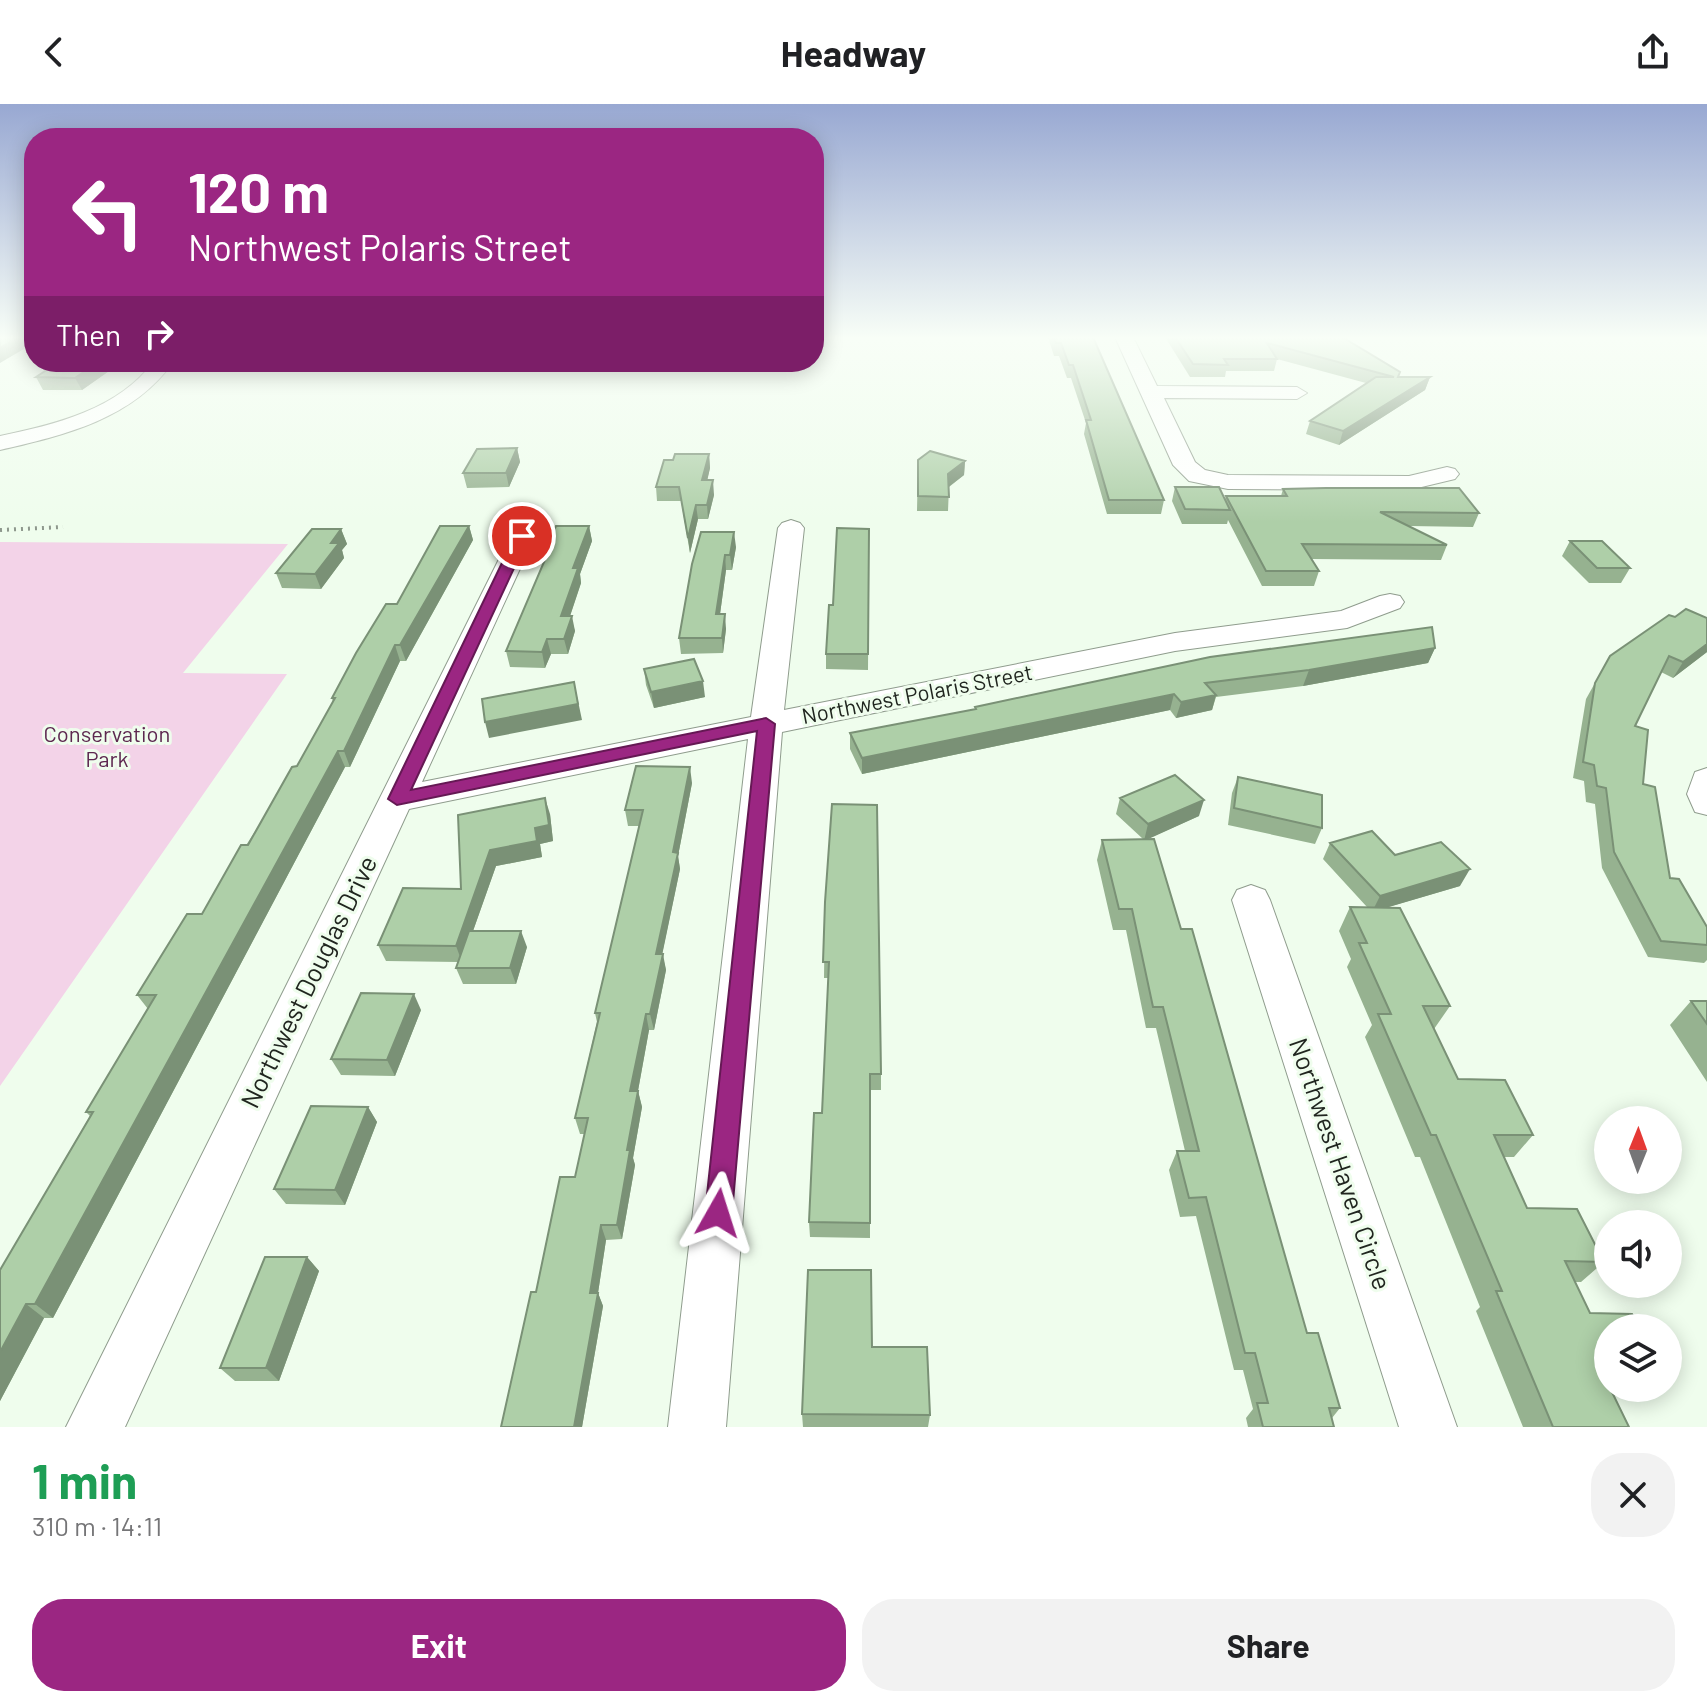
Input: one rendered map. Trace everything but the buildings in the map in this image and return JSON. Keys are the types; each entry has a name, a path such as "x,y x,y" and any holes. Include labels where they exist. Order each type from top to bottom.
{"street":[{"path":"0,443 100,412 122,399"},
{"path":"1152,399 1185,465 1197,476 1228,482 1409,483 1447,474"},
{"path":"697,1427 766,724 791,528"},
{"name":"Northwest Douglas Drive","path":"95,1427 522,536"},
{"name":"Northwest Polaris Street","path":"397,799 1175,642 1347,619 1390,602"},
{"path":"1707,780 1707,803"},
{"name":"Northwest Haven Circle","path":"1251,900 1428,1427"}],"path":[{"path":"0,530 63,527"}],"green space":[{"name":"Conservation Park","path":"0,542 288,544 183,673 287,674 0,1086"}],"route":[{"path":"522,536 397,799 766,724 718,1213"}]}
